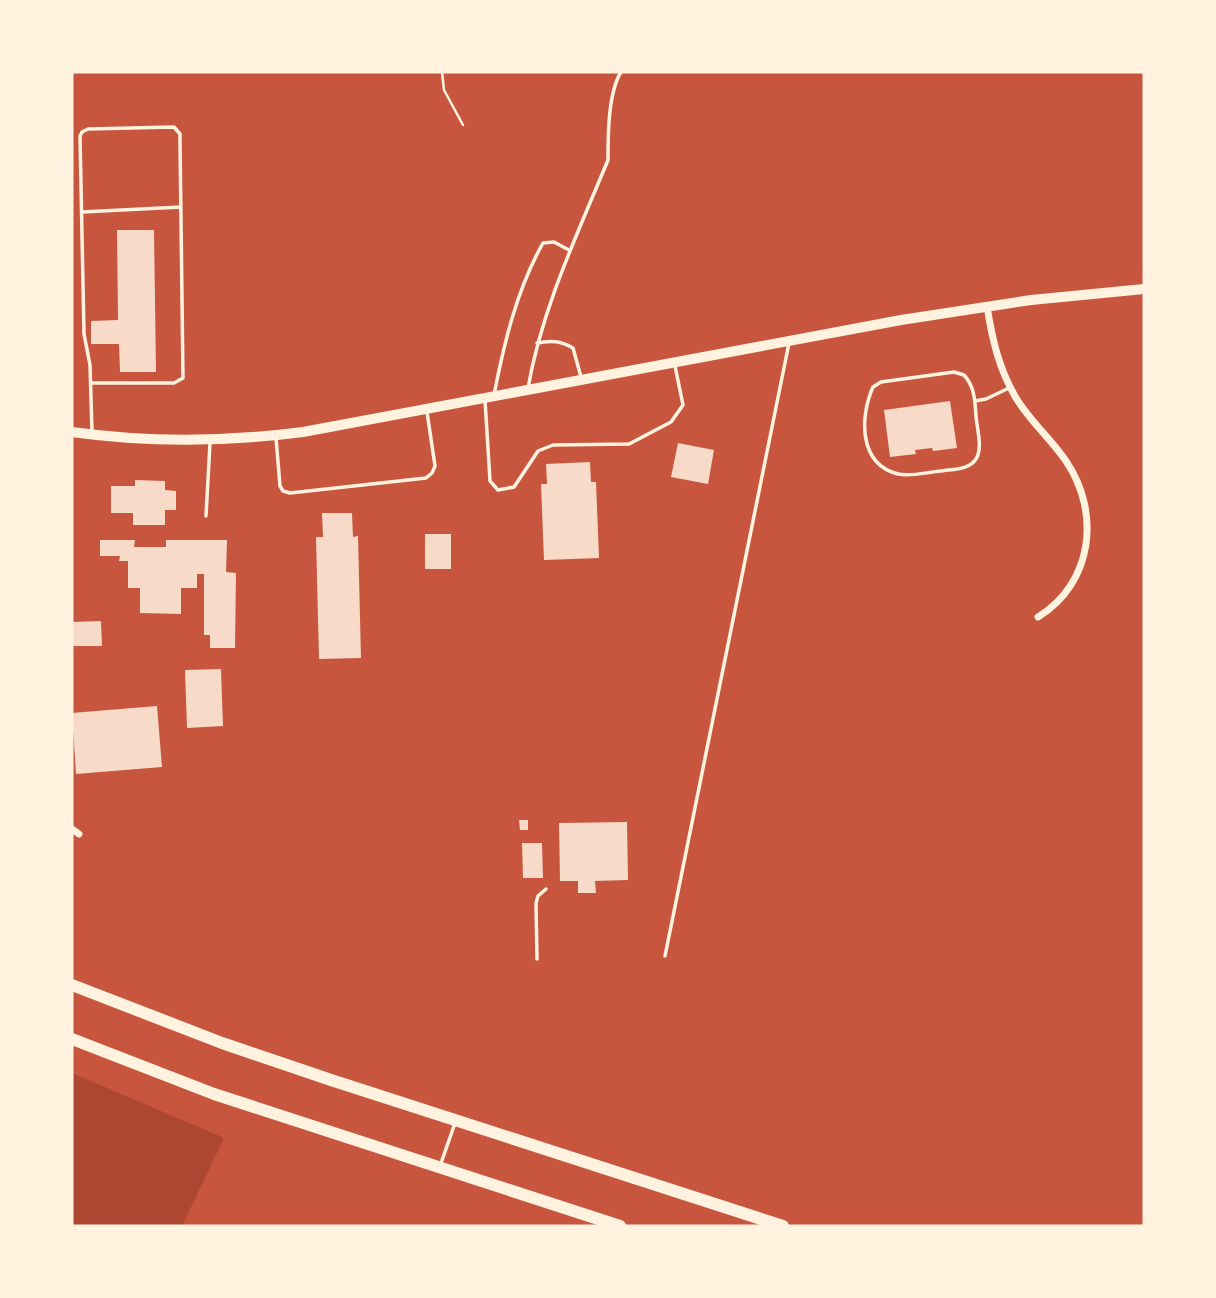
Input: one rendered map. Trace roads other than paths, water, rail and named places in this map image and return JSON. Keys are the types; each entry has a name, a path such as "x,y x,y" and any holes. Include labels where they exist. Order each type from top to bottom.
{"highway":[{"path":"72,432 160,441 210,441 276,435 987,306 1144,289"},
{"path":"72,985 222,1043 783,1226"},
{"path":"72,1040 214,1094 620,1226"}],"street":[{"path":"987,306 995,351 1011,387 1028,415 1053,442 1068,464 1079,483 1087,512 1088,531 1082,565 1064,595 1052,608 1038,617"},
{"path":"72,829 79,834"}],"lane":[{"path":"528,390 537,343 552,294 608,160 615,81 621,72"},
{"path":"91,383 174,383 183,378 180,134 176,128 88,129 80,136 84,334 90,365 92,435"},
{"path":"82,212 181,207"},
{"path":"570,251 554,243 543,243 530,266 501,356 489,398 490,481 498,490 514,487 538,451 553,445 629,444 671,422 683,405 674,363"},
{"path":"537,343 550,340 573,348 582,380"},
{"path":"665,956 790,341"},
{"path":"959,373 968,379 975,401 979,449 976,458 968,466 897,474 877,461 865,443 864,431 871,392 876,384 881,382 959,373"},
{"path":"975,401 994,396 1011,387"},
{"path":"276,435 280,486 283,491 290,493 426,478 435,466 426,409"},
{"path":"206,516 210,441"},
{"path":"537,959 536,903 538,896 546,889"},
{"path":"439,1168 456,1120"}]}
